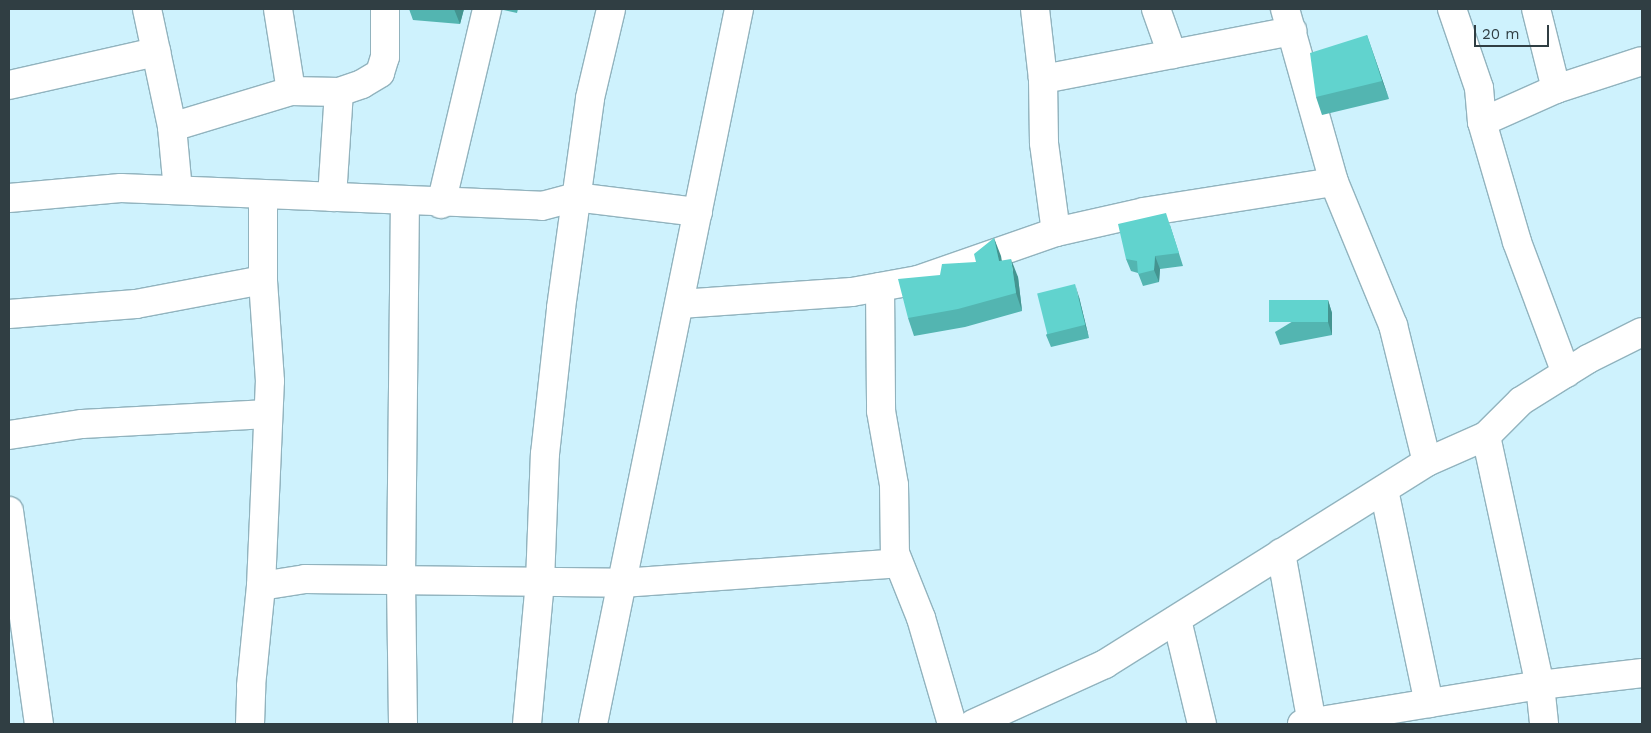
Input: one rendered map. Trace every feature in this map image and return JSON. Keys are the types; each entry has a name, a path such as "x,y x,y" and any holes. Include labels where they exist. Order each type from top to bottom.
{"street":[{"path":"147,9 172,127 178,190"},
{"path":"278,9 291,91"},
{"path":"172,127 291,91 339,92 362,84 380,73 385,57 385,9"},
{"path":"441,204 487,9"},
{"path":"527,724 540,582 545,454 575,197 590,98 611,9"},
{"path":"592,724 680,304 737,9"},
{"path":"1035,9 1043,79 1044,143 1056,232"},
{"path":"1156,9 1172,54"},
{"path":"1452,9 1479,88 1482,122 1517,242 1566,373"},
{"path":"1536,9 1556,88"},
{"path":"1043,79 1172,54 1289,20 1334,182 1393,325 1427,462"},
{"path":"9,85 156,52"},
{"path":"1482,122 1556,88 1642,61"},
{"path":"332,197 339,92"},
{"path":"680,304 767,300 880,287 918,280 1056,232 1144,212 1334,182"},
{"path":"9,198 121,188 178,190 263,197 332,197 441,204 542,206 575,197 698,212"},
{"path":"250,724 251,686 261,586 270,381 263,280 263,197"},
{"path":"403,724 401,579 405,202"},
{"path":"9,314 136,304 263,280"},
{"path":"880,287 881,411 894,485 898,563 921,618 952,724"},
{"path":"973,724 1105,664 1427,462 1486,436 1521,401 1566,373 1642,332"},
{"path":"9,435 82,424 268,414"},
{"path":"1486,436 1540,685 1544,724"},
{"path":"1384,490 1429,703"},
{"path":"9,511 12,564 39,724"},
{"path":"1281,554 1307,723 1540,685 1642,673"},
{"path":"261,586 305,579 622,583 898,563"},
{"path":"1177,620 1202,724"}],"building":[{"path":"1367,35 1382,81 1316,97 1310,53"},
{"path":"1166,213 1179,253 1155,256 1154,270 1138,274 1137,261 1126,259 1118,224"},
{"path":"994,238 999,261 1011,259 1016,293 958,309 908,318 898,279 940,275 942,264 976,262 974,254"},
{"path":"1075,284 1085,325 1047,334 1037,293"},
{"path":"1269,300 1328,300 1328,322 1269,322"}]}
